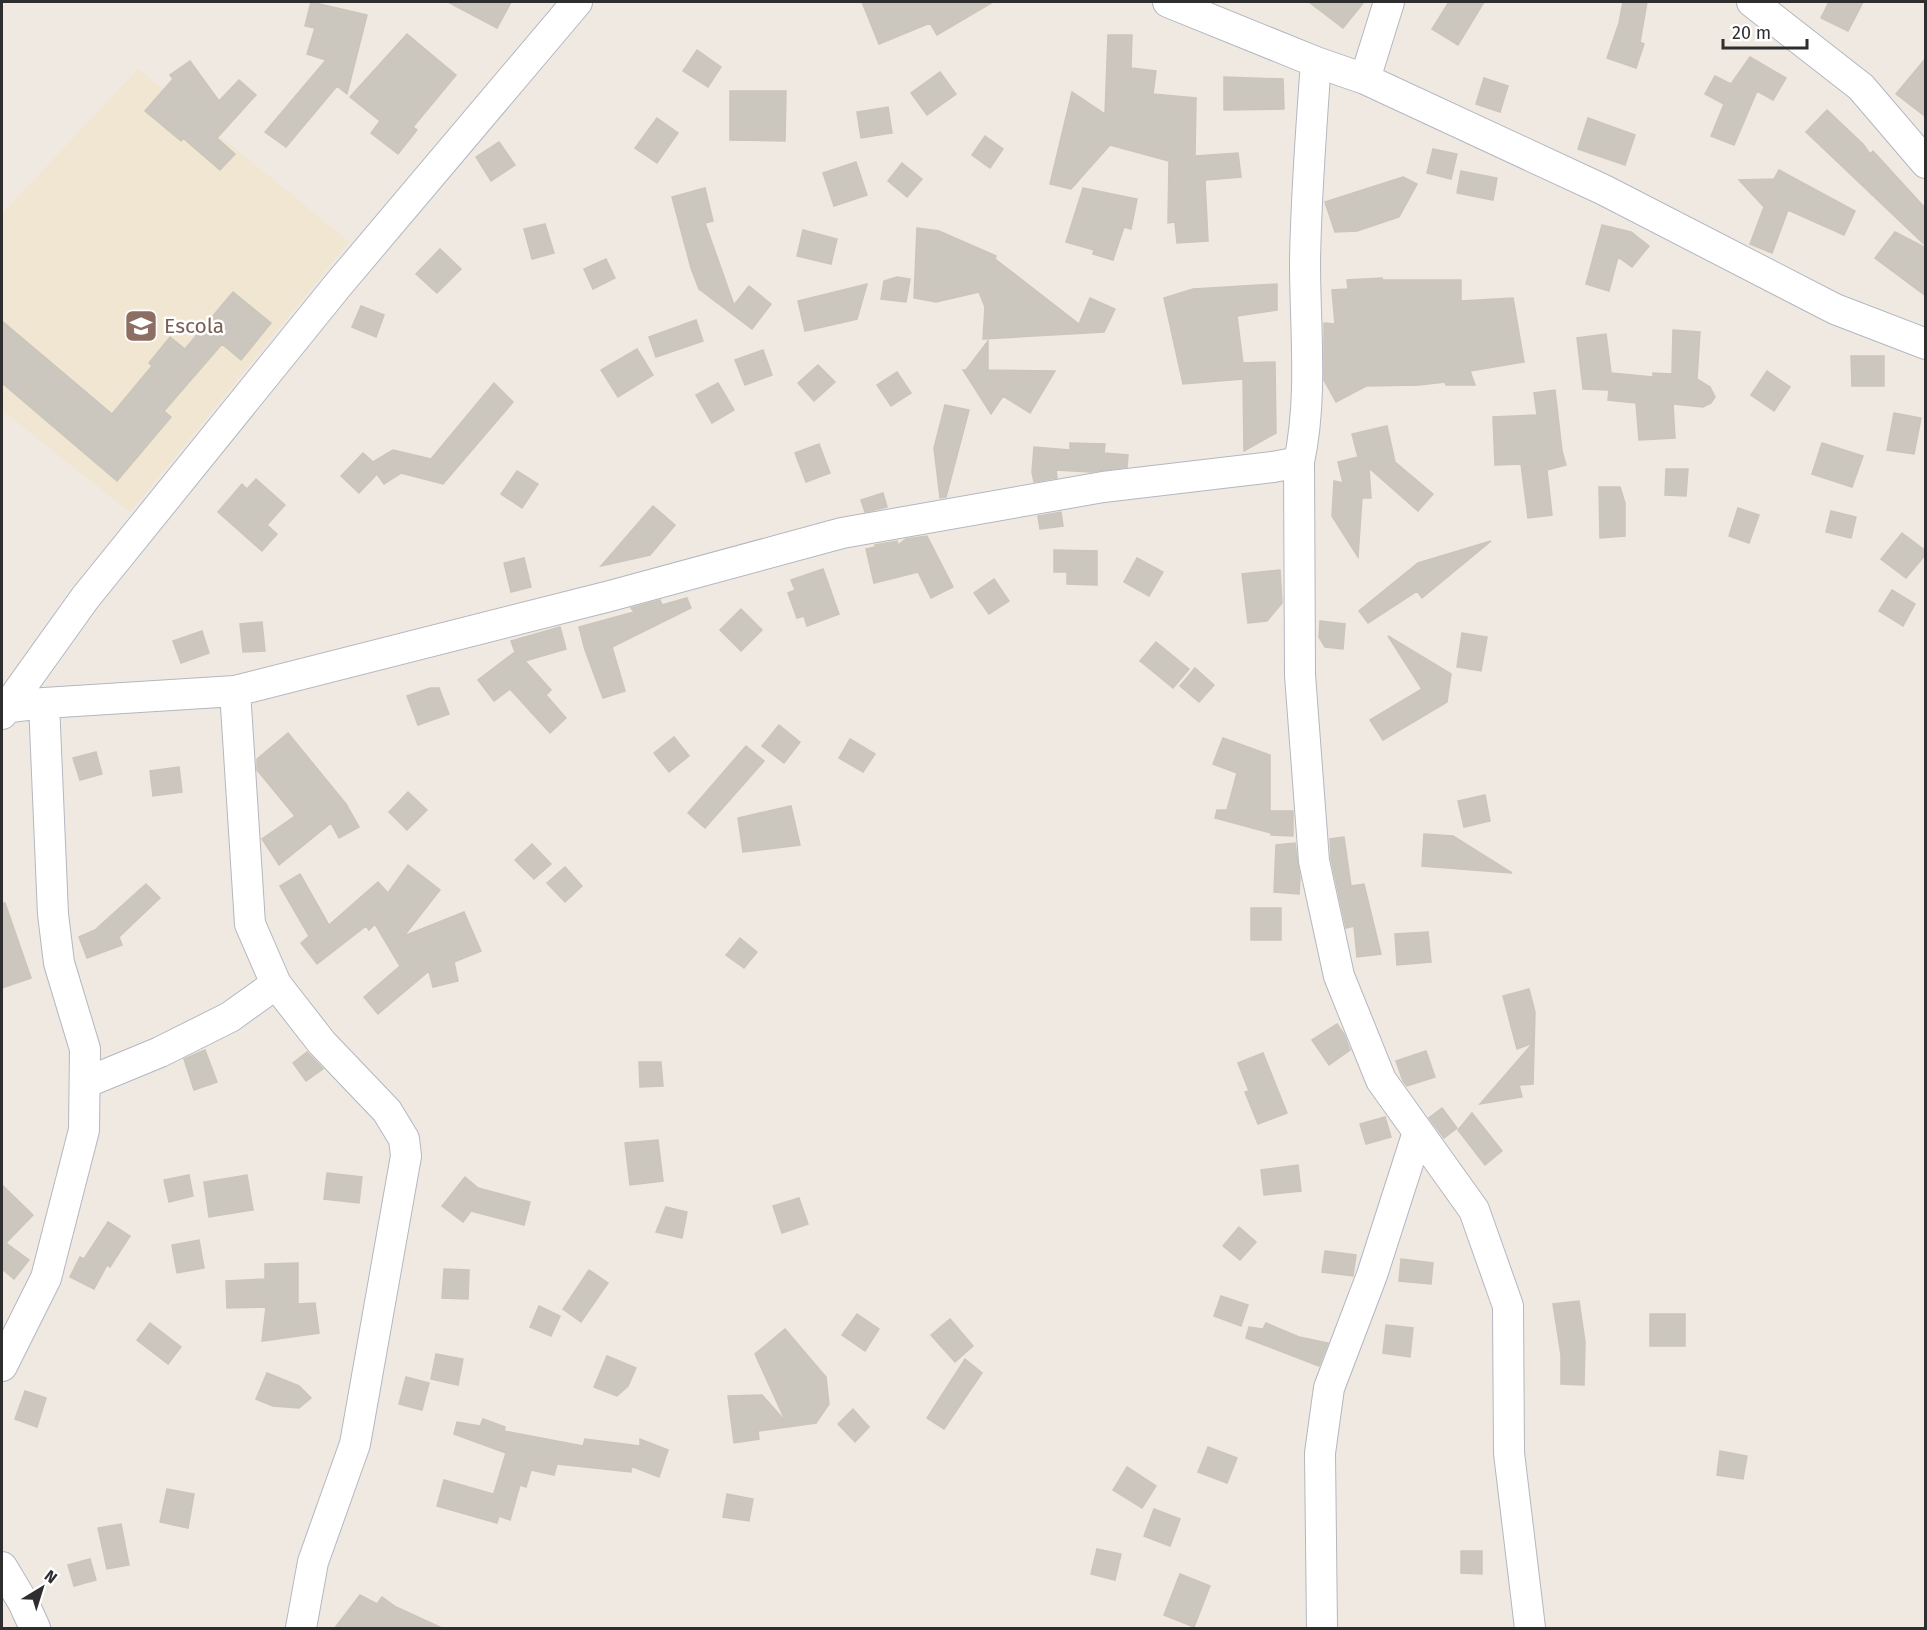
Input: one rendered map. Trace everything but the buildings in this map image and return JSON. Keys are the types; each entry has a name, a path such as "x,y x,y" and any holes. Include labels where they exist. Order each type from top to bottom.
{"street":[{"path":"3,710 85,598 338,285 578,2"},
{"path":"1168,2 1316,62 1365,79 1604,190 1835,309 1926,344"},
{"path":"1365,79 1389,2"},
{"path":"1752,2 1861,87 1926,163"},
{"path":"1316,62 1305,263 1307,377 1305,435 1299,462 1300,675 1314,861 1339,976 1381,1080 1474,1210 1508,1306 1509,1453 1530,1629"},
{"path":"3,710 44,703 235,691 609,596 842,533 1103,487 1299,462"},
{"path":"235,691 250,924 276,984 322,1043 387,1111 404,1139 406,1156 355,1444 313,1562 305,1626"},
{"path":"2,1366 46,1278 84,1130 85,1049 59,963 53,914 44,703"},
{"path":"85,1083 160,1052 220,1022 276,984"},
{"path":"1322,1629 1320,1453 1329,1388 1372,1275 1418,1132"},
{"path":"2,1567 23,1602 35,1629"}],"shaded area":[{"name":"Escola","path":"138,69 349,242 130,512 2,410 2,214"}],"place":[{"name":"Escola","path":"141,326"}]}
